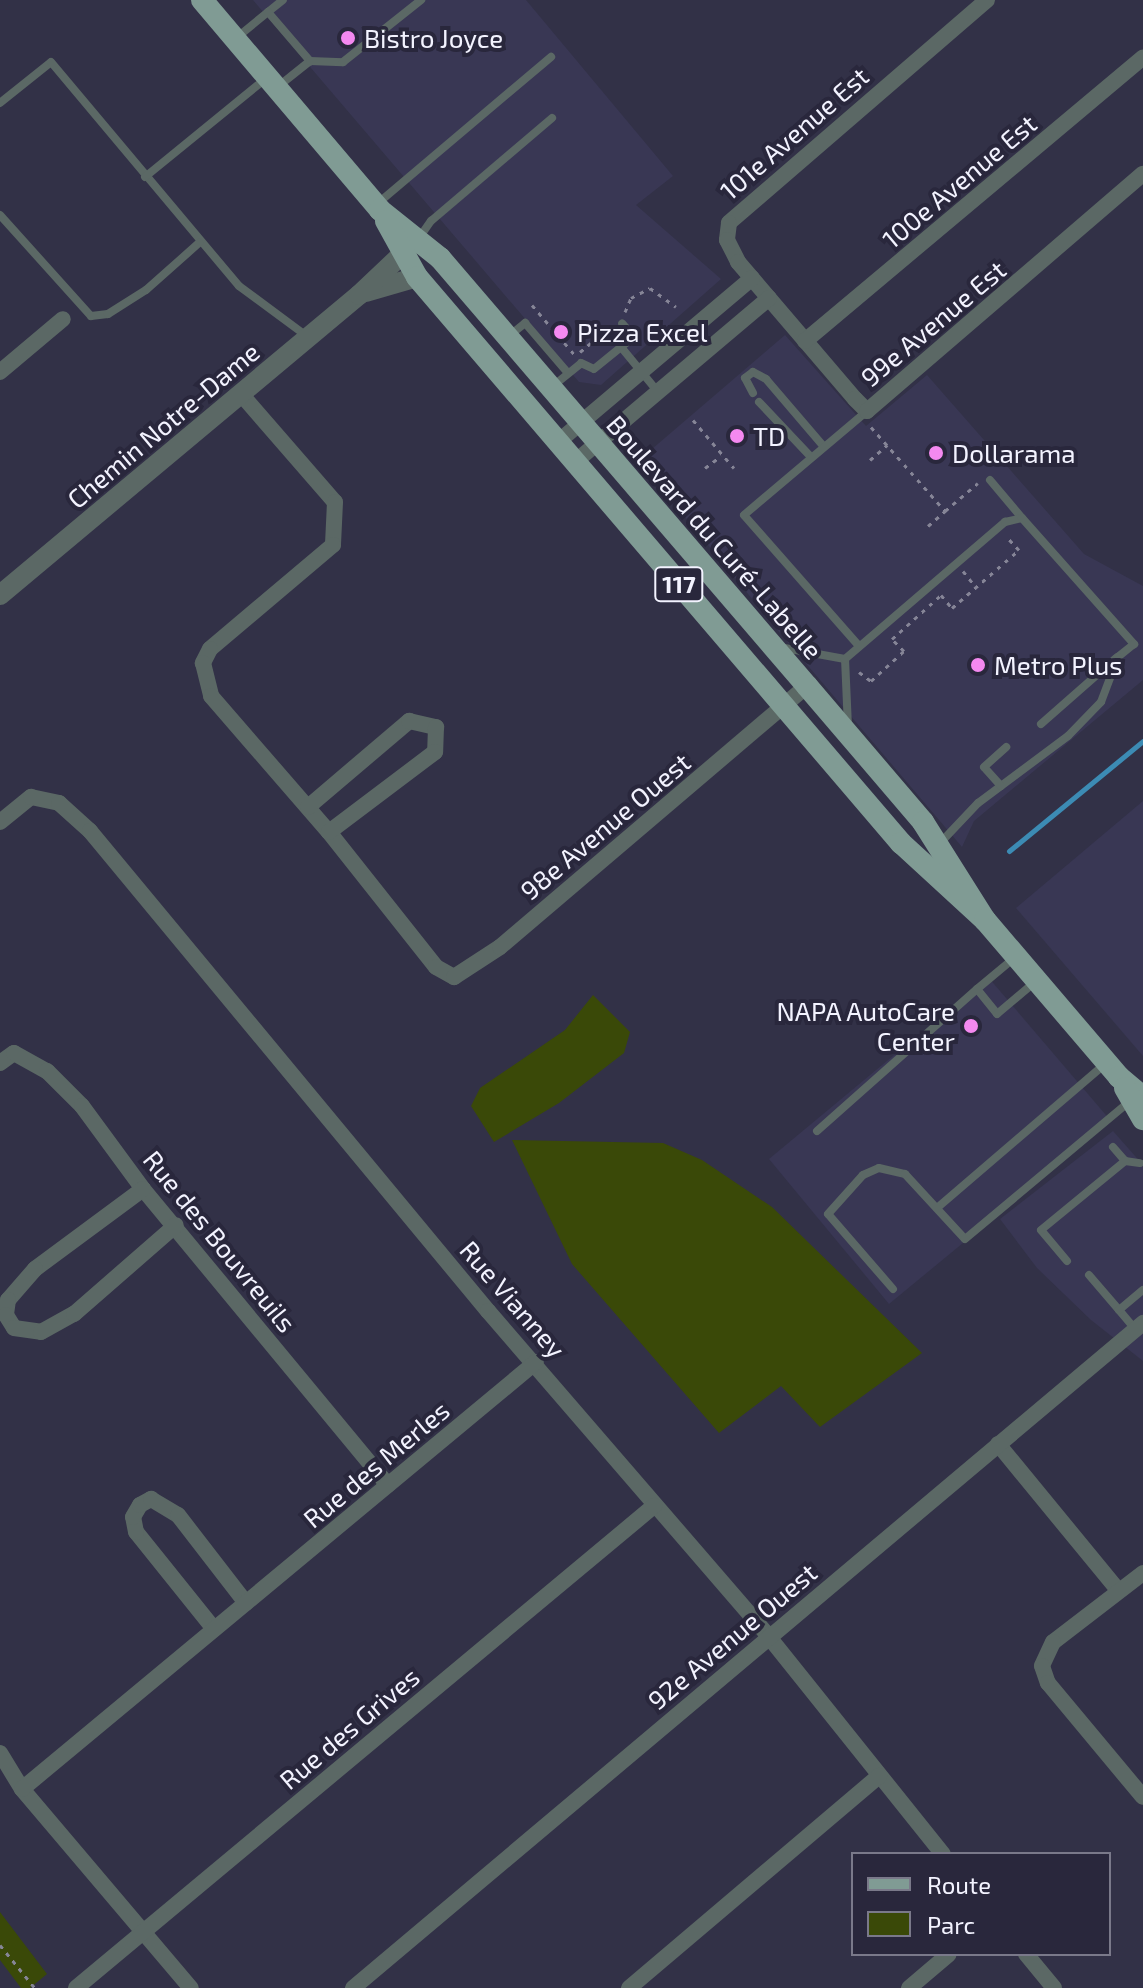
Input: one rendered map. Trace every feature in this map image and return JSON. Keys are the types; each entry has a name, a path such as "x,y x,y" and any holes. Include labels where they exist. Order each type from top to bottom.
{"main road":[{"name":"Boulevard du Curé-Labelle","path":"202,2 410,246 417,277 783,706 919,860 985,920 1139,1102"},
{"name":"Boulevard du Curé-Labelle","path":"410,246 440,258 774,647 937,845 985,920"}],"street":[{"name":"101e Avenue Est","path":"769,298 728,245 730,219 987,0"},
{"name":"100e Avenue Est","path":"805,341 1143,57"},
{"name":"99e Avenue Est","path":"769,298 868,417 1143,174"},
{"name":"Chemin Notre-Dame","path":"0,595 309,338 410,246"},
{"name":"Chemin Notre-Dame","path":"359,295 389,281 417,277"},
{"path":"558,442 752,278"},
{"path":"575,462 769,298"},
{"path":"0,372 63,319"},
{"path":"241,394 335,502 333,545 210,649 203,663 211,696 329,832 435,752 436,727 409,721 308,807"},
{"name":"98e Avenue Ouest","path":"329,832 436,967 454,977 500,947 807,686"},
{"name":"Rue Vianney","path":"0,822 31,797 59,803 90,831 654,1506 769,1637 941,1852"},
{"name":"Rue des Bouvreuils","path":"0,1063 14,1053 47,1071 82,1106 143,1189 176,1225 388,1485"},
{"path":"143,1189 35,1269 8,1300 6,1315 14,1328 41,1332 74,1314 176,1225"},
{"name":"92e Avenue Ouest","path":"353,1988 1139,1326"},
{"name":"Rue des Merles","path":"22,1789 536,1362"},
{"path":"998,1444 1118,1590"},
{"path":"214,1629 136,1532 133,1517 140,1505 151,1499 178,1515 246,1603"},
{"name":"Rue des Grives","path":"76,1988 654,1506"},
{"path":"1143,1573 1053,1642 1042,1666 1048,1683 1143,1797"},
{"path":"0,1753 22,1789 191,1988"},
{"path":"629,1988 879,1776"},
{"path":"909,1988 947,1956"},
{"path":"1028,1956 1054,1988"}],"lane":[{"path":"234,39 283,0"},
{"path":"145,177 271,83 310,61 343,62 421,0"},
{"path":"268,12 310,61"},
{"path":"378,207 551,57"},
{"path":"0,103 51,62 199,243 239,286 309,338"},
{"path":"410,246 431,221 552,118"},
{"path":"0,215 91,316 108,314 146,290 199,243"},
{"path":"508,337 525,323 568,373"},
{"path":"551,388 581,363 594,369 634,337 617,323"},
{"path":"621,347 658,392"},
{"path":"753,393 747,374 757,372 824,447"},
{"path":"759,402 811,457"},
{"path":"859,646 744,515 811,457 868,417"},
{"path":"988,478 1134,644 1041,724"},
{"path":"845,659 1001,525 1022,518"},
{"path":"774,647 845,659"},
{"path":"919,860 1001,786 1068,736 1101,702 1118,657"},
{"path":"845,659 849,735"},
{"path":"1001,786 984,767 1006,747"},
{"path":"817,1131 1016,956"},
{"path":"977,989 997,1014 1037,981"},
{"path":"937,1208 1112,1070"},
{"path":"893,1289 828,1214 863,1175 879,1168 905,1174 965,1239 1139,1102"},
{"path":"1113,1147 1125,1161 1142,1163"},
{"path":"1067,1261 1041,1230 1125,1161"},
{"path":"1089,1275 1119,1310 1139,1326"},
{"path":"1119,1310 1143,1290"}],"path":[{"path":"532,305 575,355 617,323 628,301 650,288 676,307"},
{"path":"868,417 887,445 930,490 945,511"},
{"path":"693,420 734,468"},
{"path":"870,460 887,445"},
{"path":"705,468 723,454"},
{"path":"928,526 988,478"},
{"path":"961,498 966,504"},
{"path":"855,676 861,670 871,681 904,651 892,639 941,595 952,608 1019,550 1009,537"},
{"path":"958,561 976,587"},
{"path":"0,1945 35,1988"}],"shaded area":[{"path":"253,0 526,0 673,176 636,205 721,279 601,385 579,382"},
{"path":"785,335 866,426 927,375 1084,554 1143,586 1143,680 974,821 962,847 775,627 650,474 653,470 638,461"},
{"path":"1143,801 1143,1056 1016,908"},
{"path":"988,977 1111,1121 889,1304 769,1159"},
{"path":"1113,1131 1143,1165 1143,1361 1091,1320 1037,1268 1000,1219"}],"green space":[{"path":"593,995 630,1032 624,1053 559,1103 494,1142 471,1106 480,1088 565,1030"},
{"path":"512,1140 663,1143 702,1160 772,1207 922,1353 820,1427 781,1386 719,1433 572,1264"},
{"path":"0,1912 47,1974 30,1988 21,1988 0,1960"}],"waterway":[{"path":"1009,851 1143,741"}],"place":[{"name":"Bistro Joyce","path":"348,38"},
{"name":"Pizza Excel","path":"561,332"},
{"name":"TD","path":"737,436"},
{"name":"Dollarama","path":"936,453"},
{"name":"Metro Plus","path":"978,665"},
{"name":"NAPA AutoCare Center","path":"971,1026"}]}
